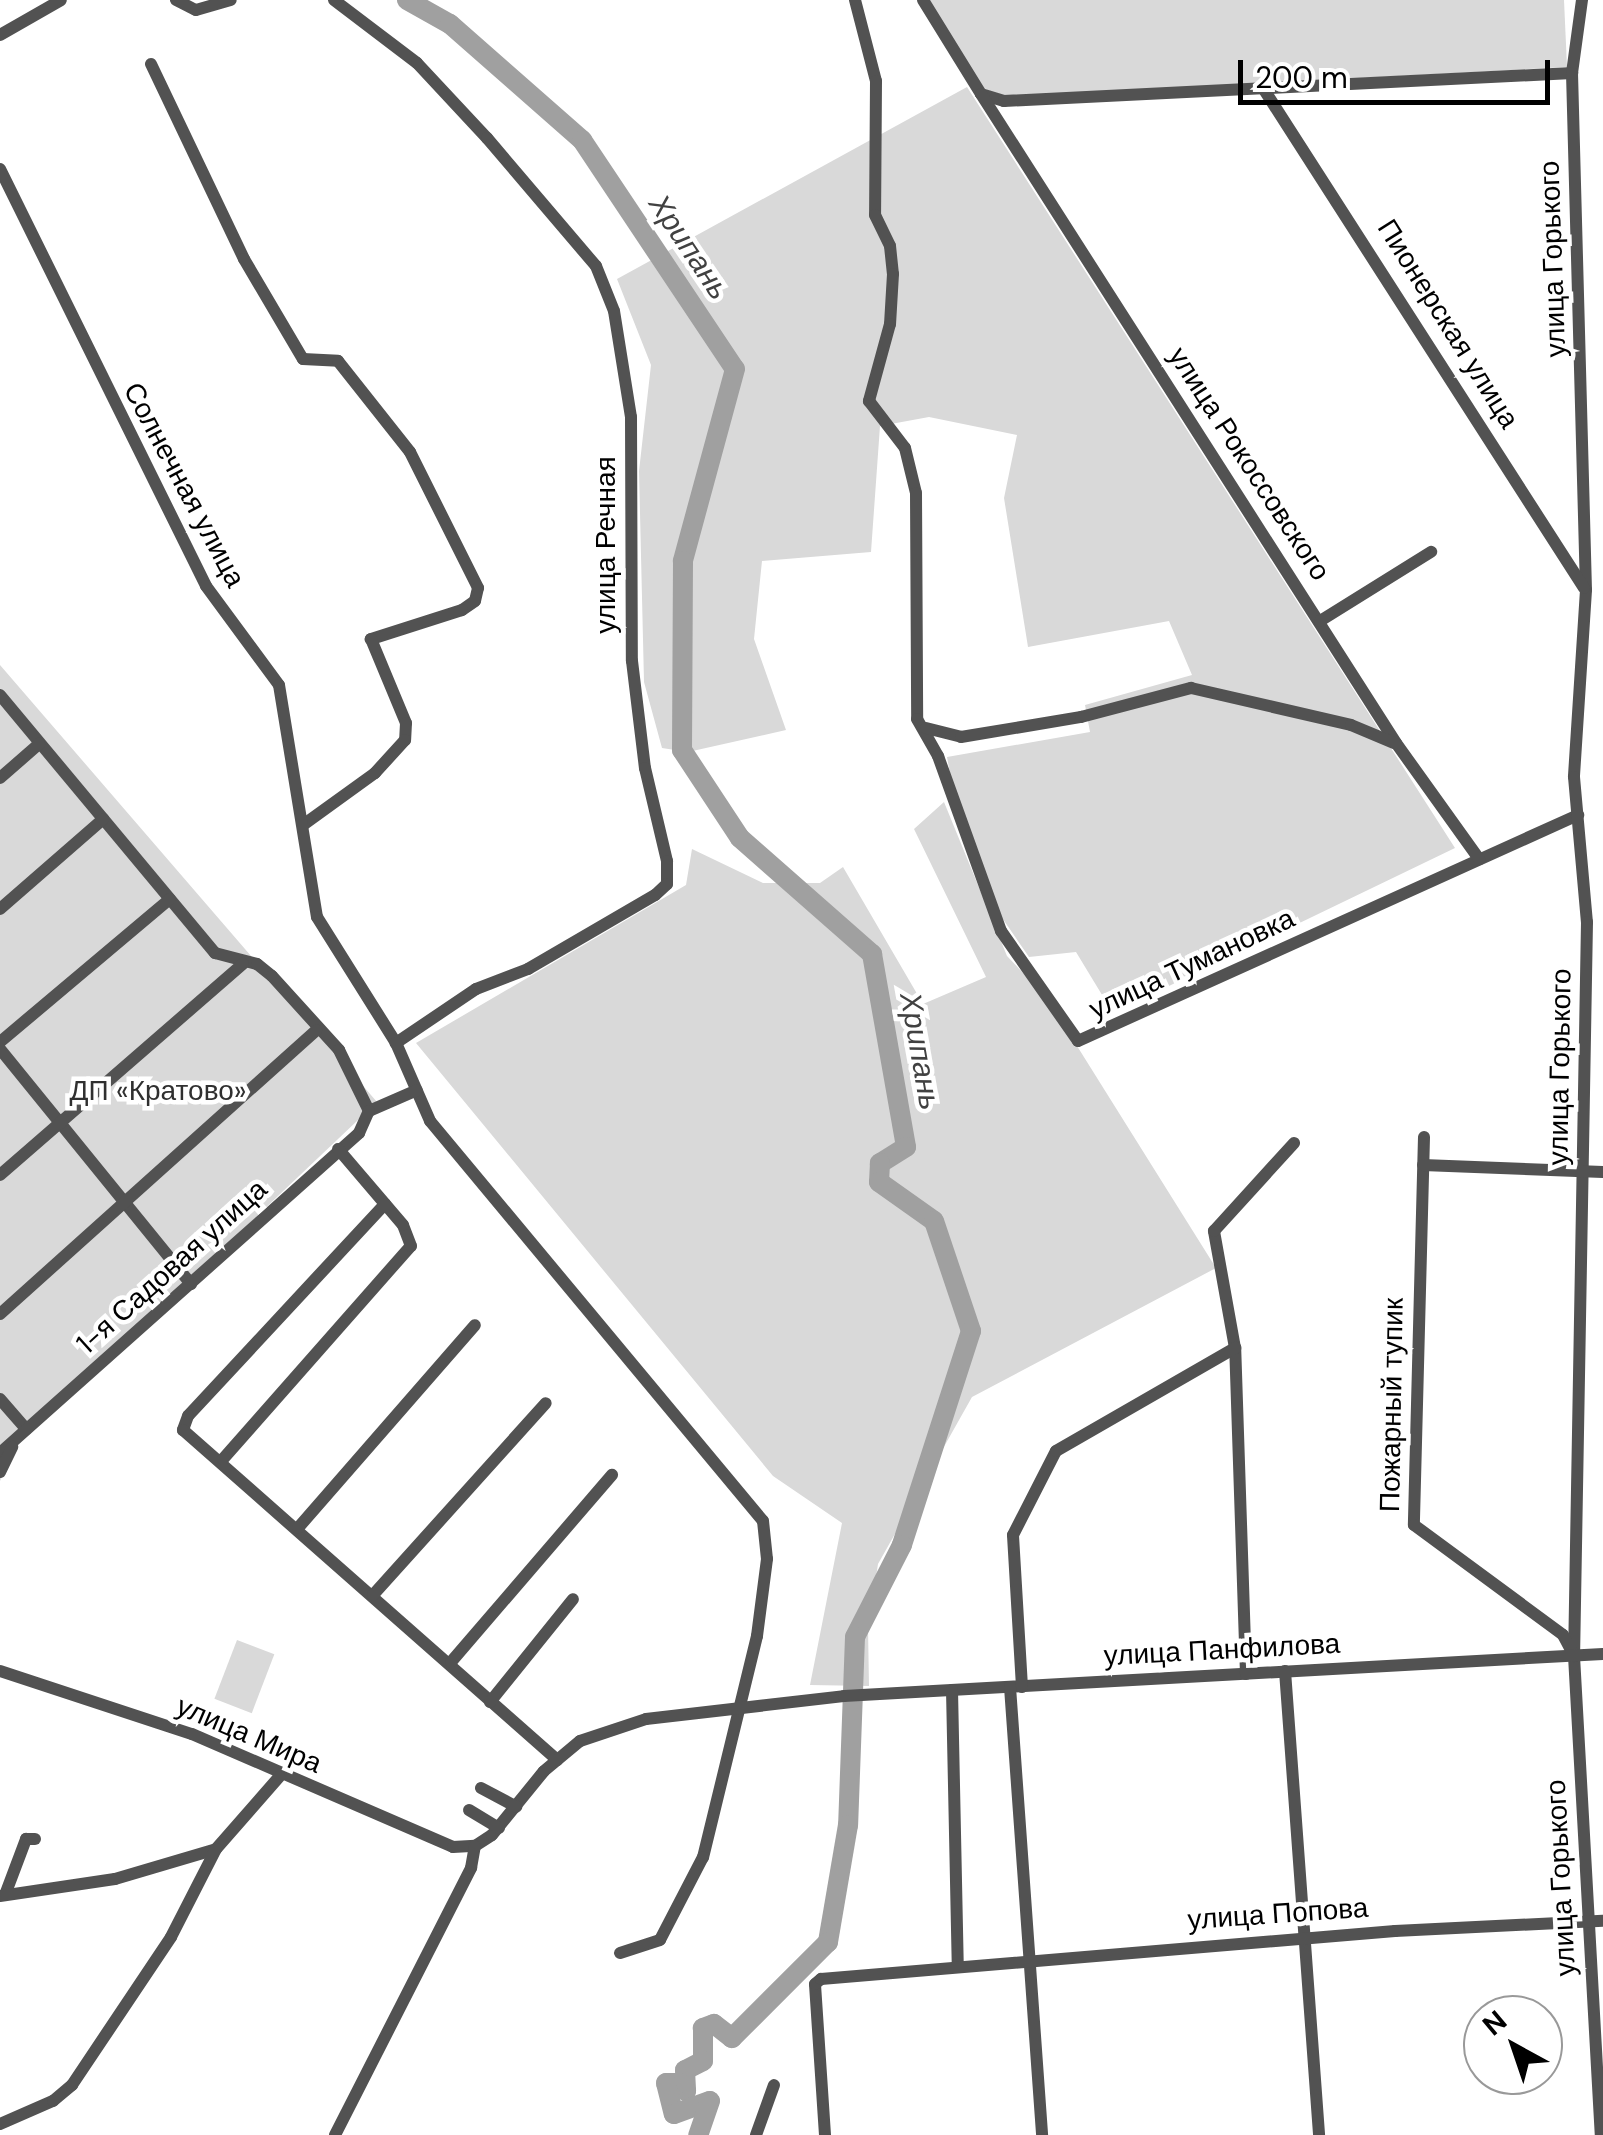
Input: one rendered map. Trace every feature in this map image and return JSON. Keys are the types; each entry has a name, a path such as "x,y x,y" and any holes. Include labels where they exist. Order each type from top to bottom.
{"street":[{"path":"0,34 60,0"},
{"path":"176,0 196,10 231,0"},
{"name":"улица Речная","path":"334,0 417,63 487,138 596,266 614,310 631,416 627,546 634,680 644,768 667,861 667,884 654,895 528,969 476,989 396,1043"},
{"name":"улица Тумановка","path":"855,0 876,81 876,215 890,246 893,274 890,324 869,400 906,448 916,492 917,718 926,728 1001,931 1078,1041 1578,815"},
{"name":"улица Рокоссовского","path":"923,0 1396,743 1479,859"},
{"name":"улица Горького","path":"1582,0 1572,72 1586,590 1574,777 1587,922 1574,1656 1600,2135"},
{"path":"151,64 244,259 303,359 338,360 410,452 478,588 475,601 462,610 371,639 406,723 404,740 376,773 303,825"},
{"path":"981,94 1004,101 1572,72"},
{"name":"Пионерская улица","path":"1264,88 1586,590"},
{"name":"Солнечная улица","path":"0,169 206,586 280,684 318,917 396,1043 430,1121 763,1521 761,1611 718,1810 681,1904 660,1940 620,1954"},
{"path":"1320,621 1431,552"},
{"path":"926,728 960,737 1081,717 1191,688 1351,725 1396,743"},
{"path":"0,694 216,952 272,976 316,1030 339,1050 368,1111 417,1090"},
{"path":"0,778 39,744"},
{"path":"0,908 103,820"},
{"path":"170,900 0,1046 191,1284"},
{"path":"0,1175 243,964"},
{"path":"0,1314 316,1030"},
{"name":"1-я Садовая улица","path":"0,1453 359,1133 368,1111"},
{"name":"Пожарный тупик","path":"1424,1137 1414,1525 1563,1635 1574,1656"},
{"path":"1246,1674 1236,1348 1214,1231 1294,1144"},
{"path":"223,1459 409,1251 408,1232 338,1149"},
{"path":"1423,1165 1603,1172"},
{"path":"385,1204 188,1416 183,1430 223,1459 557,1760"},
{"path":"298,1528 475,1325"},
{"path":"1042,2135 1028,1958 1013,1535 1056,1451 1236,1348"},
{"path":"0,1399 21,1434 0,1472"},
{"path":"374,1595 546,1403"},
{"path":"451,1662 612,1475"},
{"path":"490,1702 572,1600"},
{"name":"улица Панфилова","path":"742,1706 844,1696 1603,1654"},
{"name":"улица Мира","path":"0,1671 192,1734 280,1777 438,1844 475,1846"},
{"path":"1284,1672 1319,2135"},
{"path":"952,1690 958,1965"},
{"path":"335,2135 472,1868 475,1846 499,1828 557,1760 594,1734 646,1718 742,1706"},
{"path":"0,2124 54,2101 72,2085 171,1938 216,1849 280,1777"},
{"path":"482,1788 516,1807"},
{"path":"469,1810 499,1828"},
{"path":"2,1896 26,1839 35,1839"},
{"path":"2,1896 115,1879 216,1849"},
{"name":"улица Попова","path":"824,2135 815,1984 821,1978 1302,1938 1603,1921"},
{"path":"756,2135 774,2085"}],"green space":[{"path":"927,0 1564,0 1567,67 1003,97 981,87"},
{"path":"967,87 1455,848 1113,1013 1076,952 1029,957 998,912 956,806 947,757 1090,732 1085,705 1192,675 1169,621 1028,647 1004,498 1017,435 929,417 880,426 871,552 762,561 754,639 786,730 688,752 662,748 644,682 639,471 651,365 617,279"},
{"name":"ДП «Кратово»","path":"0,665 377,1102 18,1443 0,1481"},
{"path":"944,802 1007,956 1047,998 1216,1268 972,1397 878,1564 868,1628 869,1686 810,1685 842,1523 773,1476 416,1043 686,885 692,849 763,883 820,883 843,867 923,1004 986,977 914,829"},
{"path":"237,1640 274,1654 252,1713 214,1699"}],"waterway":[{"name":"Хрипань","path":"407,0 450,24 582,140 735,369 683,561 682,750 740,838 872,954 906,1147 880,1163 879,1182 934,1221 971,1331 902,1545 855,1637 848,1825 828,1942 732,2038 714,2024 703,2028 703,2061 685,2070 686,2091 680,2083 666,2083 674,2114 710,2101 698,2135"}]}
